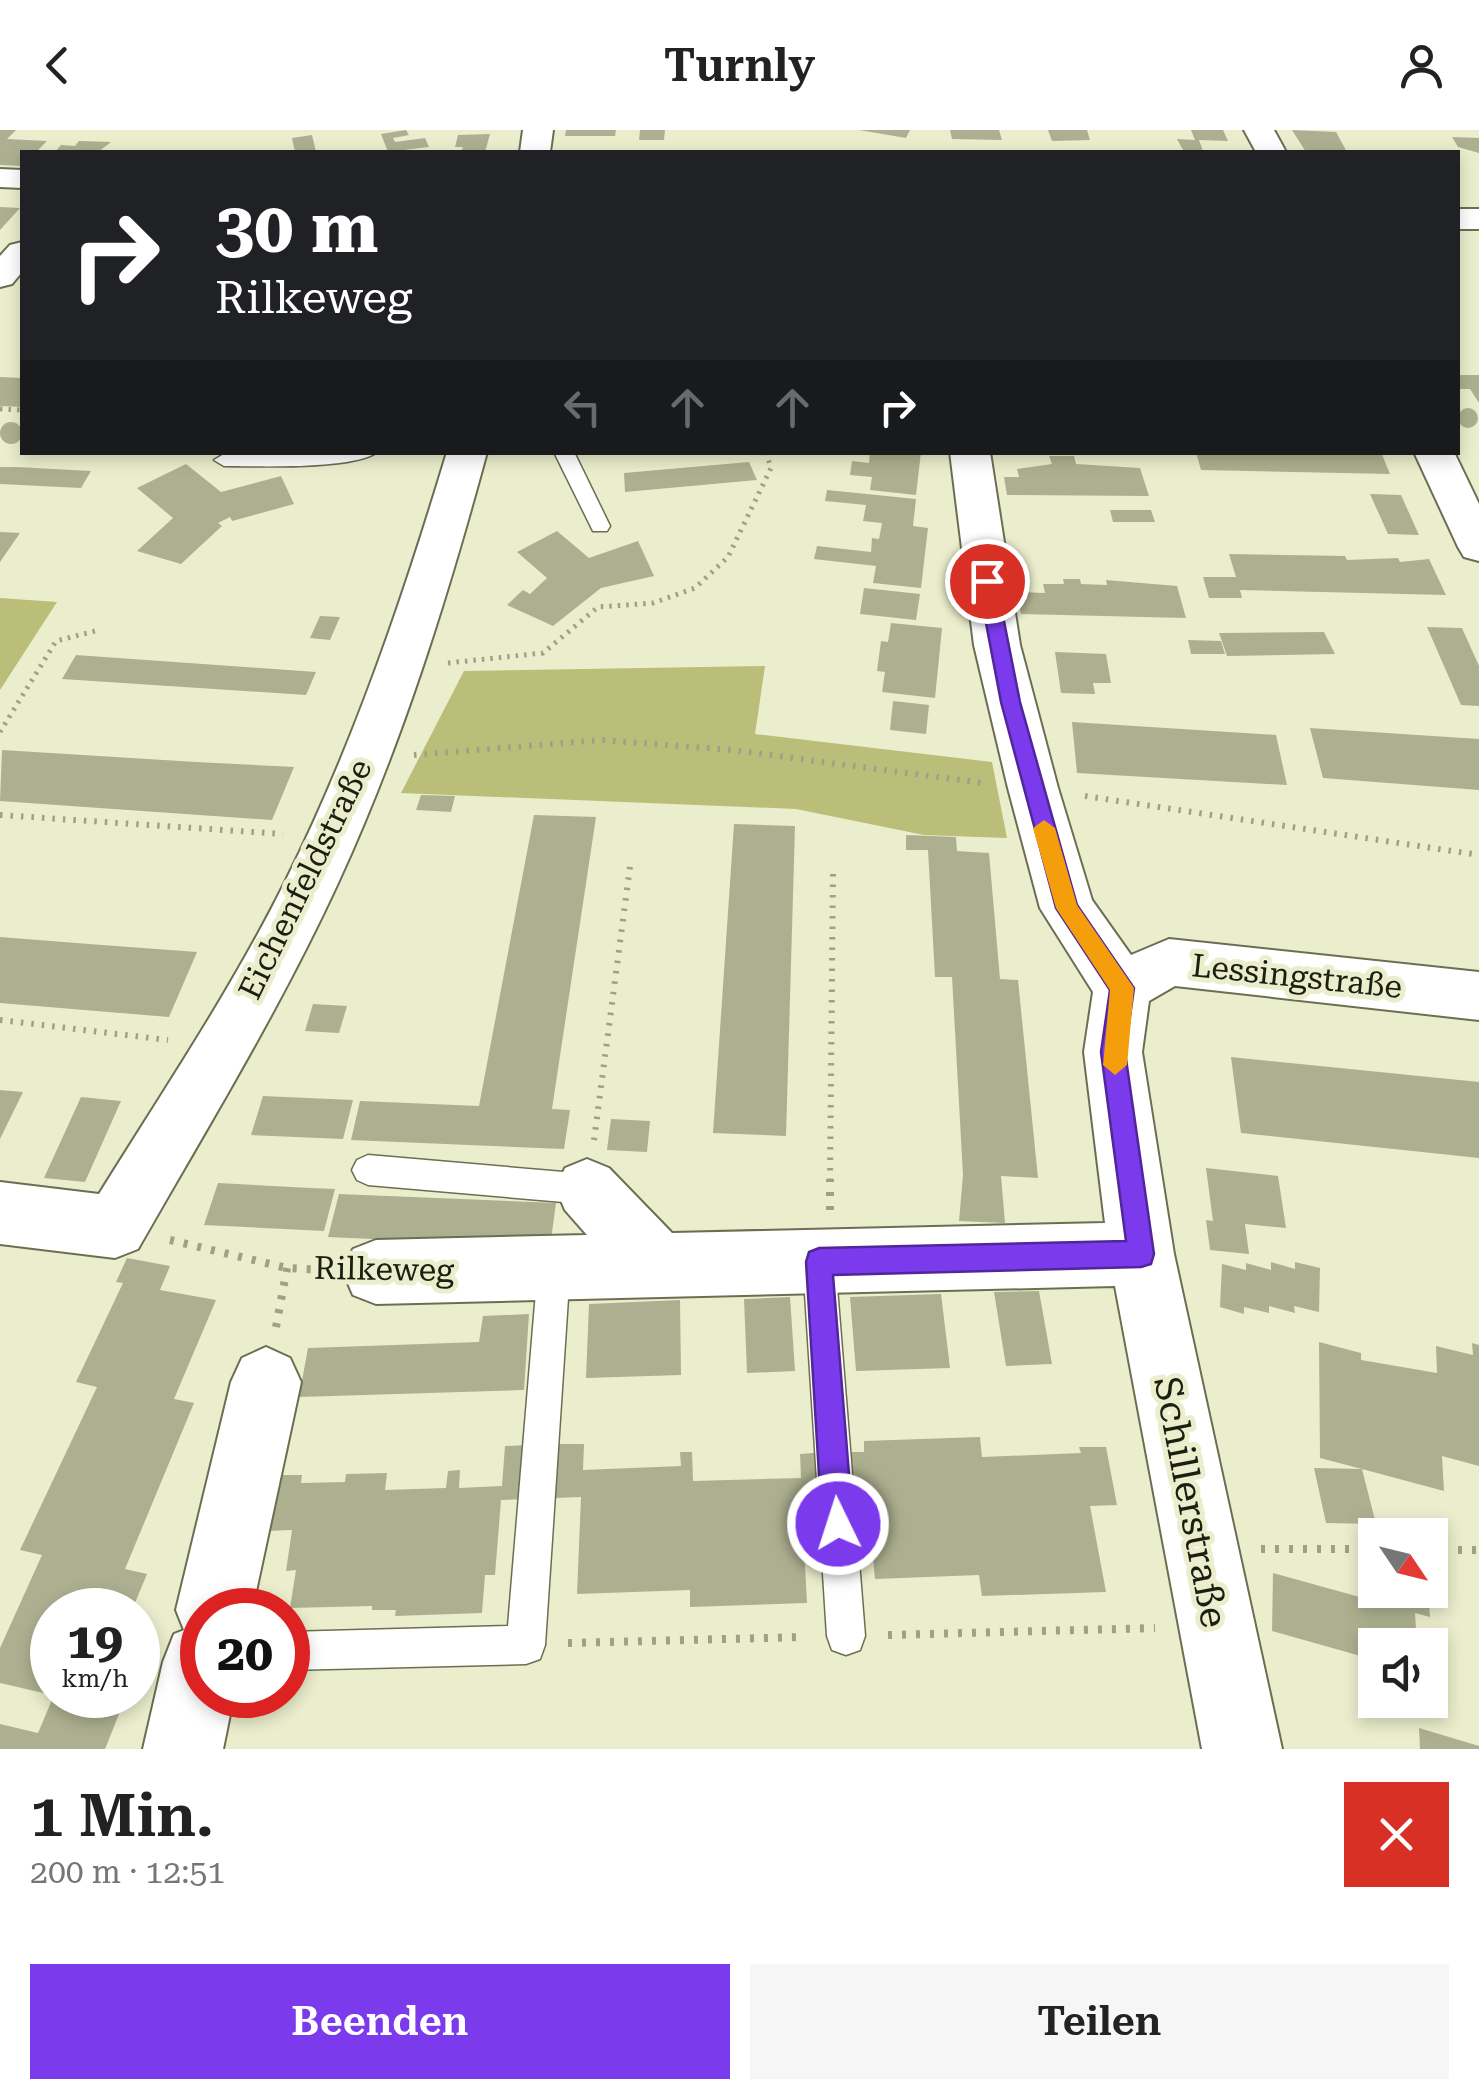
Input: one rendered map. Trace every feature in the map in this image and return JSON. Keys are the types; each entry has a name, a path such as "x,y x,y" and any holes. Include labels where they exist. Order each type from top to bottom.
{"street":[{"path":"0,277 20,254"},
{"name":"Eichenfeldstraße","path":"115,1227 223,1046 332,838 402,664 466,455"},
{"path":"970,455 997,645 1032,788 1067,908 1122,988"},
{"path":"1435,455 1479,546"},
{"name":"Lessingstraße","path":"1122,988 1168,962 1479,996"},
{"name":"Schillerstraße","path":"1122,988 1113,1052 1141,1254 1242,1749"},
{"path":"587,1189 658,1266"},
{"path":"0,1213 115,1227"},
{"name":"Rilkeweg","path":"376,1272 1141,1254"},
{"path":"219,1588 266,1382"},
{"path":"183,1749 190,1718"}],"lane":[{"path":"224,460 308,460 345,455"},
{"path":"565,455 600,526"},
{"path":"368,1170 587,1189"},
{"path":"824,1262 846,1636"},
{"path":"310,1650 526,1644 554,1268"}],"path":[{"path":"402,664 470,663 543,653 598,607 654,603 695,588 728,557 771,468 767,455"},
{"path":"0,732 56,640 95,631"},
{"path":"365,758 601,740 732,750 1032,788 1479,855"},
{"path":"0,815 332,838"},
{"path":"587,1189 631,859"},
{"path":"824,1262 832,872"},
{"path":"0,1020 223,1046"},
{"name":"Rilkeweg","path":"115,1227 287,1268 376,1272"},
{"path":"1201,1548 1358,1550"},
{"path":"1448,1550 1479,1550"}],"green space":[{"path":"0,598 57,602 0,690"},
{"path":"765,666 755,734 992,762 1007,838 924,835 796,809 401,793 464,671"}],"building":[{"path":"0,130 16,130 7,139 47,141 38,150 20,150 20,166 0,165"},
{"path":"406,130 409,135 393,138 395,142 425,138 429,147 387,150 381,134"},
{"path":"566,130 616,130 615,136 565,136"},
{"path":"640,130 665,130 664,140 639,140"},
{"path":"859,130 910,130 906,138"},
{"path":"950,130 999,130 1002,140 952,139"},
{"path":"1048,130 1087,130 1090,140 1052,141"},
{"path":"1191,130 1223,130 1228,141 1199,140 1203,150 1183,150 1177,139 1195,140"},
{"path":"1292,130 1336,132 1346,150 1305,150"},
{"path":"490,134 486,150 455,147 458,135"},
{"path":"312,135 316,150 295,150 292,138"},
{"path":"1452,137 1479,138 1479,153 1458,147"},
{"path":"79,141 111,142 101,150 57,150 61,145 75,146"},
{"path":"0,207 20,208 0,230"},
{"path":"1460,375 1479,375 1479,403 1470,389 1460,389"},
{"path":"0,377 20,378 20,407 0,406"},
{"path":"1464,408 1472,408 1478,414 1478,422 1472,428 1460,424"},
{"path":"3,425 19,425 19,441 3,441"},
{"path":"870,455 921,455 916,495 870,490 872,477 850,475 852,461 869,463"},
{"path":"1197,455 1382,455 1390,474 1201,470"},
{"path":"1049,456 1074,456 1076,464 1140,468 1149,496 1007,495 1004,477 1019,477 1017,469 1052,464"},
{"path":"749,462 757,480 625,492 624,473"},
{"path":"186,464 221,492 281,476 294,504 218,523 222,526 181,564 137,551 173,518 137,488"},
{"path":"0,467 91,471 81,488 0,484"},
{"path":"827,490 916,499 913,526 928,528 921,588 873,583 876,566 814,559 817,546 871,552 872,538 879,539 882,523 863,521 866,505 825,501"},
{"path":"1370,494 1401,495 1419,535 1388,534"},
{"path":"1110,510 1151,510 1155,522 1113,522"},
{"path":"557,531 589,558 638,541 654,576 601,588 553,626 507,605 523,590 530,594 547,578 517,552"},
{"path":"0,532 20,533 0,562"},
{"path":"1229,554 1345,556 1347,560 1398,558 1400,562 1429,559 1446,595 1240,590 1242,598 1209,598 1203,577 1236,577"},
{"path":"1063,579 1080,579 1081,584 1107,585 1106,580 1177,586 1186,618 1021,614 1018,592 1045,593 1043,584 1064,584"},
{"path":"864,588 920,594 916,620 860,614"},
{"path":"320,616 340,617 330,640 310,638"},
{"path":"891,623 942,628 935,698 882,692 885,672 877,671 881,641 888,642"},
{"path":"1427,627 1462,628 1479,666 1479,706 1461,705"},
{"path":"1324,632 1335,654 1227,656 1219,633"},
{"path":"1188,640 1221,641 1225,654 1191,654"},
{"path":"1055,652 1106,654 1111,683 1093,683 1095,694 1061,693"},
{"path":"76,655 316,672 306,695 62,679"},
{"path":"893,701 929,705 926,734 890,730"},
{"path":"1072,722 1276,735 1287,785 1077,773"},
{"path":"1310,728 1479,739 1479,790 1323,778"},
{"path":"2,750 294,767 272,820 0,801"},
{"path":"421,795 455,796 451,812 416,810"},
{"path":"534,815 596,817 552,1109 570,1110 564,1149 351,1140 360,1101 479,1106"},
{"path":"734,824 795,826 786,1136 713,1133"},
{"path":"906,835 956,837 957,851 989,853 1000,979 1018,980 1038,1178 1001,1176 1005,1223 959,1221 963,1175 952,977 935,977 928,850 906,850"},
{"path":"0,937 197,952 169,1017 0,1003"},
{"path":"313,1004 347,1006 339,1033 305,1031"},
{"path":"1231,1057 1479,1082 1479,1158 1241,1133"},
{"path":"0,1090 23,1092 0,1139"},
{"path":"263,1096 353,1100 343,1139 251,1135"},
{"path":"81,1097 121,1101 85,1182 44,1178"},
{"path":"611,1119 650,1121 647,1152 607,1150"},
{"path":"1206,1168 1278,1176 1286,1228 1245,1224 1249,1254 1210,1250 1206,1220 1213,1221"},
{"path":"218,1183 335,1189 324,1231 204,1225"},
{"path":"339,1194 556,1203 550,1247 328,1237"},
{"path":"127,1258 170,1266 160,1290 216,1300 174,1399 194,1403 125,1569 147,1574 141,1588 30,1588 30,1690 0,1683 0,1648 42,1555 20,1550 97,1387 76,1382 123,1283 116,1282"},
{"path":"1271,1262 1295,1269 1295,1262 1320,1268 1319,1312 1294,1306 1295,1313 1269,1306 1269,1313 1244,1307 1244,1314 1220,1307 1222,1264 1246,1270 1246,1263 1271,1270"},
{"path":"1039,1291 1052,1364 1006,1366 994,1292"},
{"path":"941,1294 950,1368 856,1371 850,1297"},
{"path":"790,1297 795,1371 747,1373 744,1299"},
{"path":"680,1300 681,1375 586,1378 589,1304"},
{"path":"529,1314 524,1390 299,1397 308,1348 479,1342 483,1316"},
{"path":"1319,1342 1361,1353 1361,1360 1437,1373 1436,1346 1473,1355 1472,1343 1479,1345 1479,1466 1442,1456 1444,1491 1320,1458"},
{"path":"980,1437 982,1457 1081,1453 1079,1447 1106,1447 1117,1505 1090,1506 1106,1592 982,1596 979,1575 875,1579 868,1506 843,1507 839,1452 864,1452 864,1441"},
{"path":"558,1444 584,1444 583,1470 681,1466 680,1452 692,1452 693,1481 801,1478 800,1454 825,1452 828,1508 802,1508 807,1603 690,1607 690,1590 577,1594 581,1497 555,1498"},
{"path":"530,1445 527,1499 501,1500 495,1575 485,1575 482,1613 395,1616 396,1610 372,1610 372,1606 310,1608 310,1588 293,1588 296,1570 286,1571 292,1530 266,1531 276,1475 302,1475 301,1483 345,1482 346,1474 387,1473 385,1490 446,1488 448,1471 460,1470 459,1488 502,1486 505,1446"},
{"path":"1314,1468 1362,1469 1374,1518 1358,1518 1358,1524 1326,1523"},
{"path":"1273,1573 1358,1597 1358,1608 1429,1608 1430,1617 1415,1613 1416,1628 1358,1628 1358,1655 1272,1631"},
{"path":"44,1718 117,1718 105,1749 0,1749 0,1724 38,1733"},
{"path":"1419,1728 1479,1746 1479,1749 1420,1749"}],"slow traffic":[{"path":"1044,828 1067,908 1122,988 1113,1052 1115,1065"}],"route":[{"path":"838,1524 819,1262 1141,1254 1113,1052 1122,988 1067,908 1010,702 987,581"}]}
